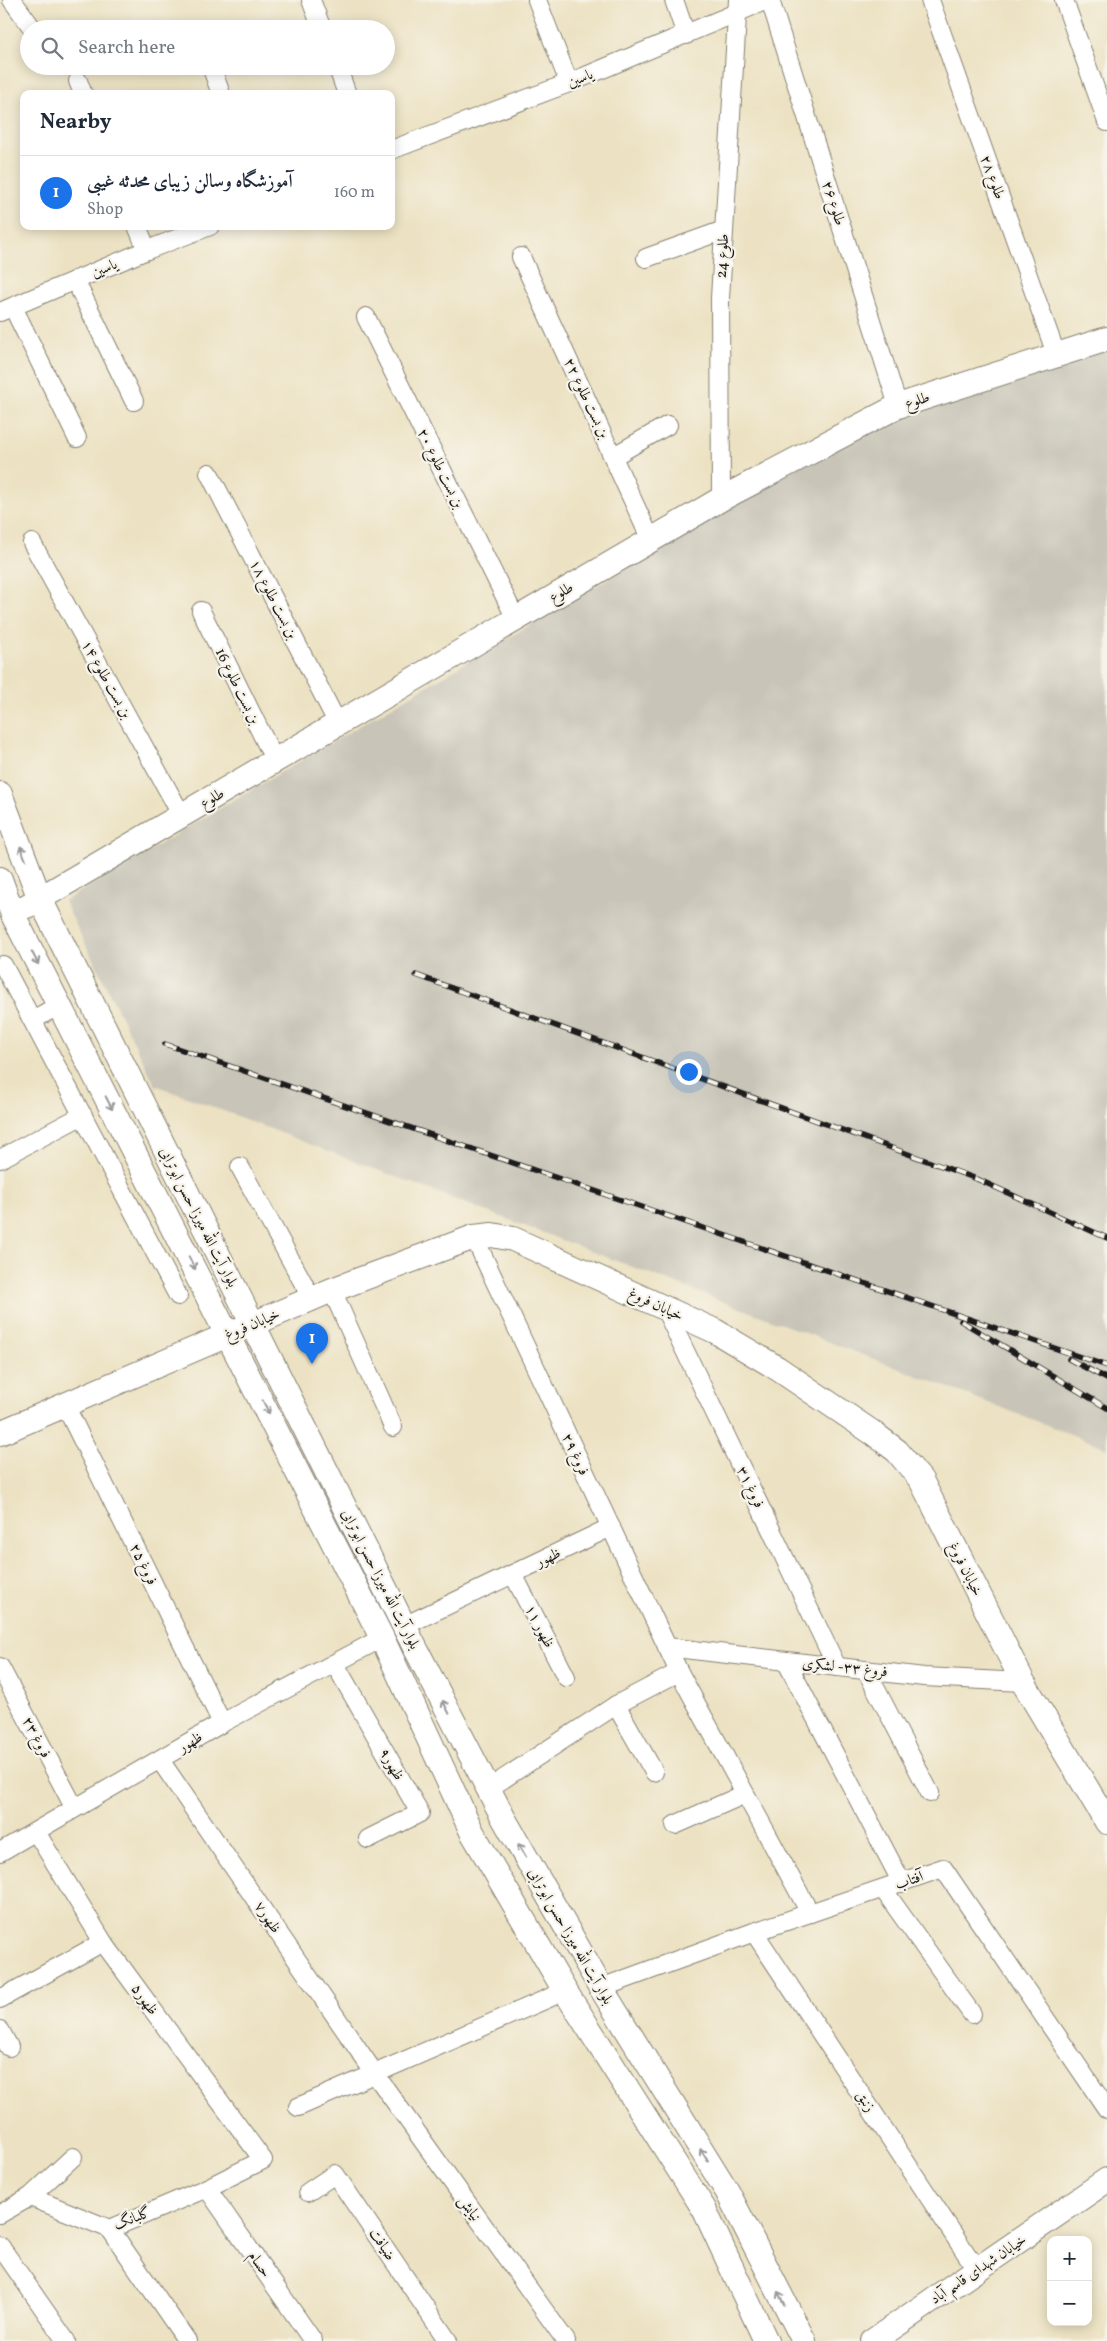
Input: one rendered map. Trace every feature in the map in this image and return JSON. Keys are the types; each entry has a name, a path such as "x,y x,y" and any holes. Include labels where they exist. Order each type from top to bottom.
{"main road":[{"name":"طلوع","path":"7,919 721,499 898,406 1107,339"},
{"name":"بلوار آیت الله میرزا حسن ابوترابی","path":"0,794 40,899 404,1626 488,1789 600,1988 726,2191 804,2341"},
{"name":"بلوار آیت الله میرزا حسن ابوترابی","path":"0,879 7,919 59,1005 174,1226 382,1638 472,1832 565,1991 704,2209 766,2341"},
{"name":"خیابان فروغ","path":"0,1433 322,1294 474,1237 492,1235 513,1239 715,1331 777,1368 897,1451 921,1480 1023,1682 1107,1822"},
{"name":"خیابان شهدای قاسم آباد","path":"874,2341 1107,2180"}],"street":[{"path":"12,0 26,20"},
{"path":"311,0 319,20"},
{"path":"537,0 569,83"},
{"path":"674,0 686,35"},
{"name":"یاسین","path":"395,148 569,83 686,35 737,7 769,0"},
{"name":"طلوع ۲۶","path":"769,0 898,406"},
{"name":"طلوع ۲۸","path":"930,0 1056,354"},
{"path":"1064,0 1107,122"},
{"name":"طلوع 24","path":"721,499 720,298 737,7"},
{"path":"214,75 220,90"},
{"path":"340,75 346,90"},
{"path":"138,230 146,250"},
{"name":"یاسین","path":"7,309 146,250 199,230"},
{"path":"646,258 724,230"},
{"name":"بن بست طلوع ۲۲","path":"521,257 651,540"},
{"path":"75,280 134,401"},
{"path":"7,309 78,438"},
{"name":"بن بست طلوع ۲۰","path":"366,317 516,619"},
{"path":"614,456 668,425"},
{"name":"بن بست طلوع ۱۸","path":"209,473 338,724"},
{"name":"بن بست طلوع ۱۴","path":"32,543 182,816"},
{"name":"بن بست طلوع 16","path":"201,611 275,761"},
{"path":"3,965 178,1296"},
{"path":"32,1020 59,1005"},
{"path":"0,1159 83,1115"},
{"path":"240,1167 322,1294 393,1427"},
{"path":"148,1239 174,1226"},
{"name":"فروغ ۲۹","path":"474,1237 679,1672 810,1913"},
{"name":"فروغ ۳۱","path":"664,1307 837,1667"},
{"name":"فروغ ۲۵","path":"65,1405 222,1723"},
{"name":"ظهور","path":"404,1626 611,1528"},
{"name":"ظهور ۱۱","path":"513,1574 566,1677"},
{"name":"ظهور","path":"0,1852 36,1832 74,1807 160,1760 222,1723 382,1638"},
{"name":"فروغ ۳۳- لشکری","path":"667,1647 924,1676 1023,1682"},
{"path":"786,1661 902,1882"},
{"name":"ظهور۹","path":"335,1664 420,1813 368,1839"},
{"name":"فروغ ۲۳","path":"0,1667 74,1807"},
{"path":"866,1670 930,1793"},
{"path":"488,1789 616,1705 679,1672"},
{"path":"616,1705 654,1772"},
{"name":"ظهور۷","path":"160,1760 375,2074"},
{"path":"675,1825 745,1794"},
{"name":"ظهور۵","path":"36,1832 103,1942 263,2160"},
{"name":"آفتاب","path":"600,1988 754,1932 943,1868 1107,2109"},
{"path":"884,1889 972,2014"},
{"name":"زنبق","path":"754,1932 977,2270"},
{"path":"0,1999 103,1942"},
{"path":"298,2107 565,1991"},
{"path":"0,2030 9,2047"},
{"name":"نيايش","path":"375,2074 566,2341"},
{"path":"0,2214 30,2197 73,2157"},
{"name":"گلبانگ","path":"30,2197 110,2229 207,2188 263,2160"},
{"name":"ضیافت","path":"308,2192 335,2174 448,2341"},
{"name":"حسام","path":"207,2188 313,2341"},
{"path":"110,2229 187,2341"},
{"path":"0,2246 66,2341"}],"shaded area":[{"path":"1107,351 1107,1448 155,1085 64,901 830,447 955,394"}],"railway":[{"path":"416,975 977,1179 1107,1238"},
{"path":"165,1044 1107,1366"},
{"path":"961,1321 1107,1408"},
{"path":"1069,1359 1107,1379"}],"place":[{"name":"آموزشگاه وسالن زیبای محدثه غیبی","path":"312,1364"}]}
